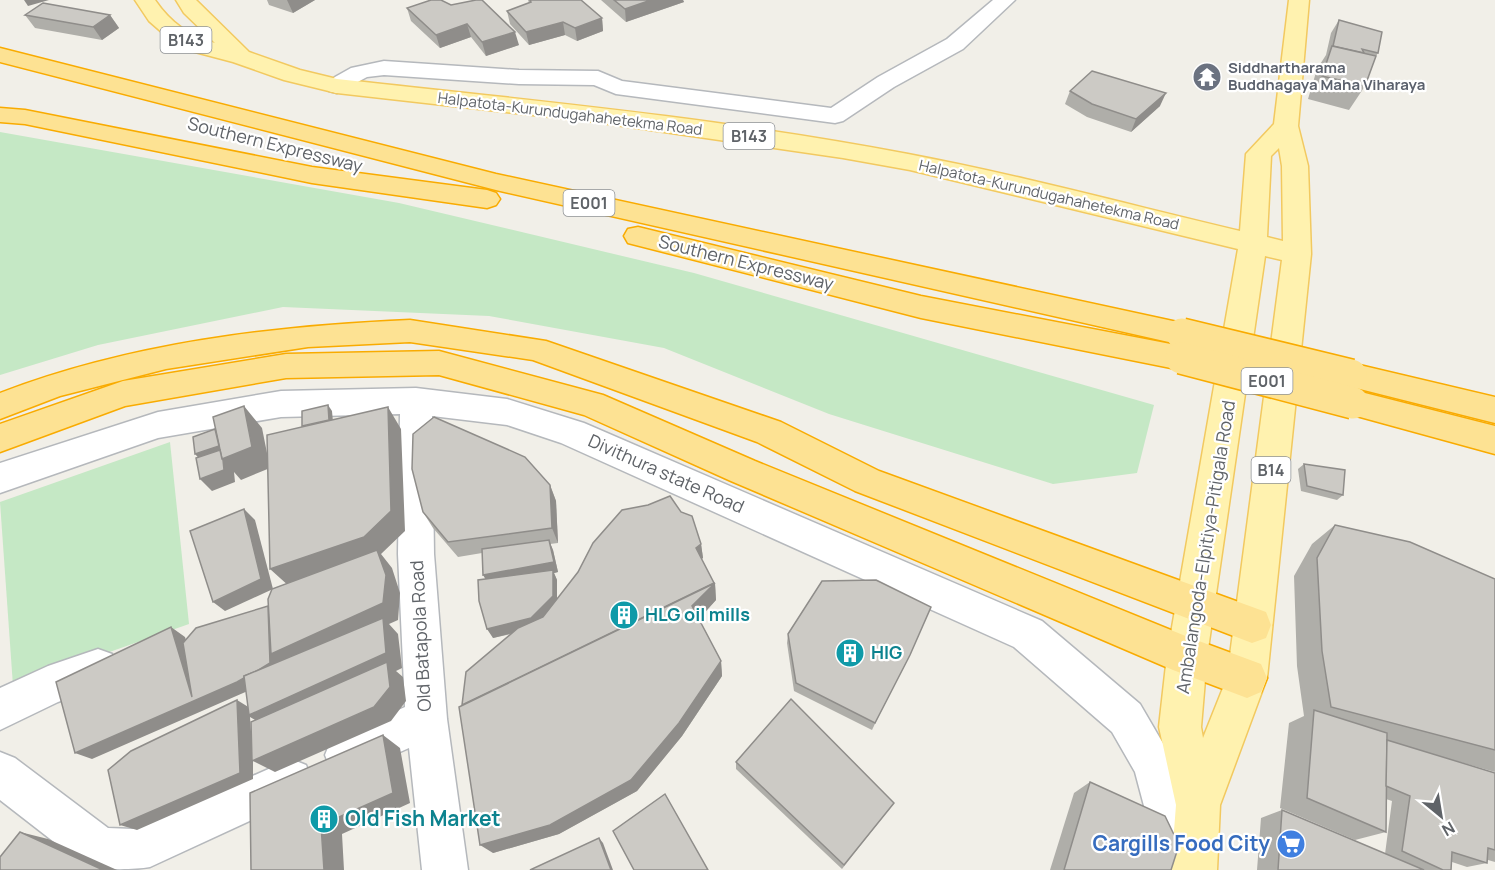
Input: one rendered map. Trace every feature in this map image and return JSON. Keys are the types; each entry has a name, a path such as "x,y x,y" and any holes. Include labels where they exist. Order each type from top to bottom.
{"highway":[{"name":"Southern Expressway","path":"6,45 497,191 921,307 1182,346 1352,389 1495,440"},
{"name":"Southern Expressway","path":"0,76 497,191"},
{"path":"0,115 25,117 312,175 497,191"},
{"path":"0,406 54,385 166,357 308,336 410,332 535,349 769,432 867,481 1252,625"},
{"path":"0,438 123,394 286,366 439,363 592,404 743,471 1187,656 1247,678"},
{"name":"Southern Expressway","path":"1352,389 1495,410"}],"main road":[{"name":"Halpatota-Kurundugahahetekma Road","path":"145,0 156,17 188,42 292,75 337,86 595,115 843,150 921,165 1297,254"},
{"name":"Halpatota-Kurundugahahetekma Road","path":"186,0 191,9 241,57"},
{"name":"B14","path":"1286,126 1299,0"},
{"name":"Ambalangoda-Elpitiya-Pitigala Road","path":"1194,870 1198,806 1180,727 1187,656 1253,242 1259,154 1286,126"},
{"name":"Ambalangoda-Elpitiya-Pitigala Road","path":"1198,806 1247,678 1297,254 1295,166 1286,126"}],"street":[{"path":"337,86 352,74 366,69 384,68 519,77 598,78 616,87 835,116 886,82 955,44 1005,0"},
{"path":"835,116 843,150"},
{"name":"Divithura state Road","path":"0,478 158,424 280,404 416,401 507,412 572,433 1028,634 1126,718 1154,764 1184,870"},
{"name":"Old Batapola Road","path":"416,401 399,560 426,718 445,870"},
{"path":"0,710 48,686 132,655"},
{"path":"0,773 101,850 134,851 426,718"}],"green space":[{"path":"0,132 399,203 694,273 1154,405 1137,473 1053,484 829,414 664,348 489,316 283,307 98,345 0,375"},
{"path":"170,442 189,624 13,686 0,502"}],"building":[{"path":"431,0 441,0 451,5 482,0 515,32 482,42 467,24 436,35 407,8"},
{"path":"530,0 581,0 602,18 575,28 563,22 526,32 507,11 531,2"},
{"path":"614,0 651,0 625,9"},
{"path":"43,3 110,15 93,27 25,15"},
{"path":"1339,20 1382,32 1378,53 1362,49 1364,53 1333,46"},
{"path":"1332,46 1376,56 1365,86 1322,76"},
{"path":"1092,71 1166,93 1136,119 1092,104 1070,91"},
{"path":"328,405 329,420 302,426 302,411"},
{"path":"244,406 252,447 222,459 213,417"},
{"path":"388,407 391,511 364,537 270,569 267,435"},
{"path":"434,417 525,457 550,485 552,528 448,542 423,512 412,469 413,434"},
{"path":"215,429 219,446 195,454 193,437"},
{"path":"220,450 224,470 200,479 196,458"},
{"path":"1304,464 1345,470 1343,495 1307,486"},
{"name":"HLG oil mills","path":"670,496 681,512 692,516 701,544 696,548 714,583 462,705 466,672 518,628 543,617 578,572 593,543 622,510 648,505"},
{"path":"244,509 261,579 213,602 190,531"},
{"path":"1335,525 1410,542 1495,579 1495,750 1331,707 1322,651 1317,558"},
{"path":"549,540 554,562 483,575 482,549"},
{"path":"377,550 386,575 383,603 271,654 268,599 272,589"},
{"path":"553,570 553,596 531,618 487,629 479,601 478,580"},
{"name":"HlG","path":"876,580 931,607 910,655 875,723 796,683 788,634 822,581"},
{"path":"715,583 692,606 721,661 679,723 631,780 550,825 480,845 459,707"},
{"path":"268,606 270,663 237,682 75,753 56,682 171,627 192,697 183,643 196,628"},
{"path":"383,618 386,653 249,715 244,676"},
{"path":"387,662 390,687 374,707 252,761 251,722"},
{"path":"791,699 894,803 844,865 736,762"},
{"path":"237,700 240,773 120,825 108,770 131,751"},
{"path":"1314,710 1387,733 1386,832 1307,798"},
{"name":"Old Fish Market","path":"383,735 393,793 321,825 324,870 251,870 250,793"},
{"path":"1387,740 1495,773 1495,850 1488,848 1487,863 1452,852 1451,870 1443,870 1402,851 1410,796 1386,786"},
{"path":"1090,782 1165,816 1179,845 1171,870 1064,870"},
{"path":"665,794 708,870 634,870 613,831"},
{"path":"1282,810 1424,870 1278,870"},
{"path":"20,832 103,870 0,870 0,857"},
{"path":"599,838 611,870 530,870"}],"place":[{"name":"Siddhartharama Buddhagaya Maha Viharaya","path":"1207,77"},
{"name":"HLG oil mills","path":"624,615"},
{"name":"HlG","path":"850,653"},
{"name":"Old Fish Market","path":"324,819"},
{"name":"Cargills Food City","path":"1291,844"}]}
